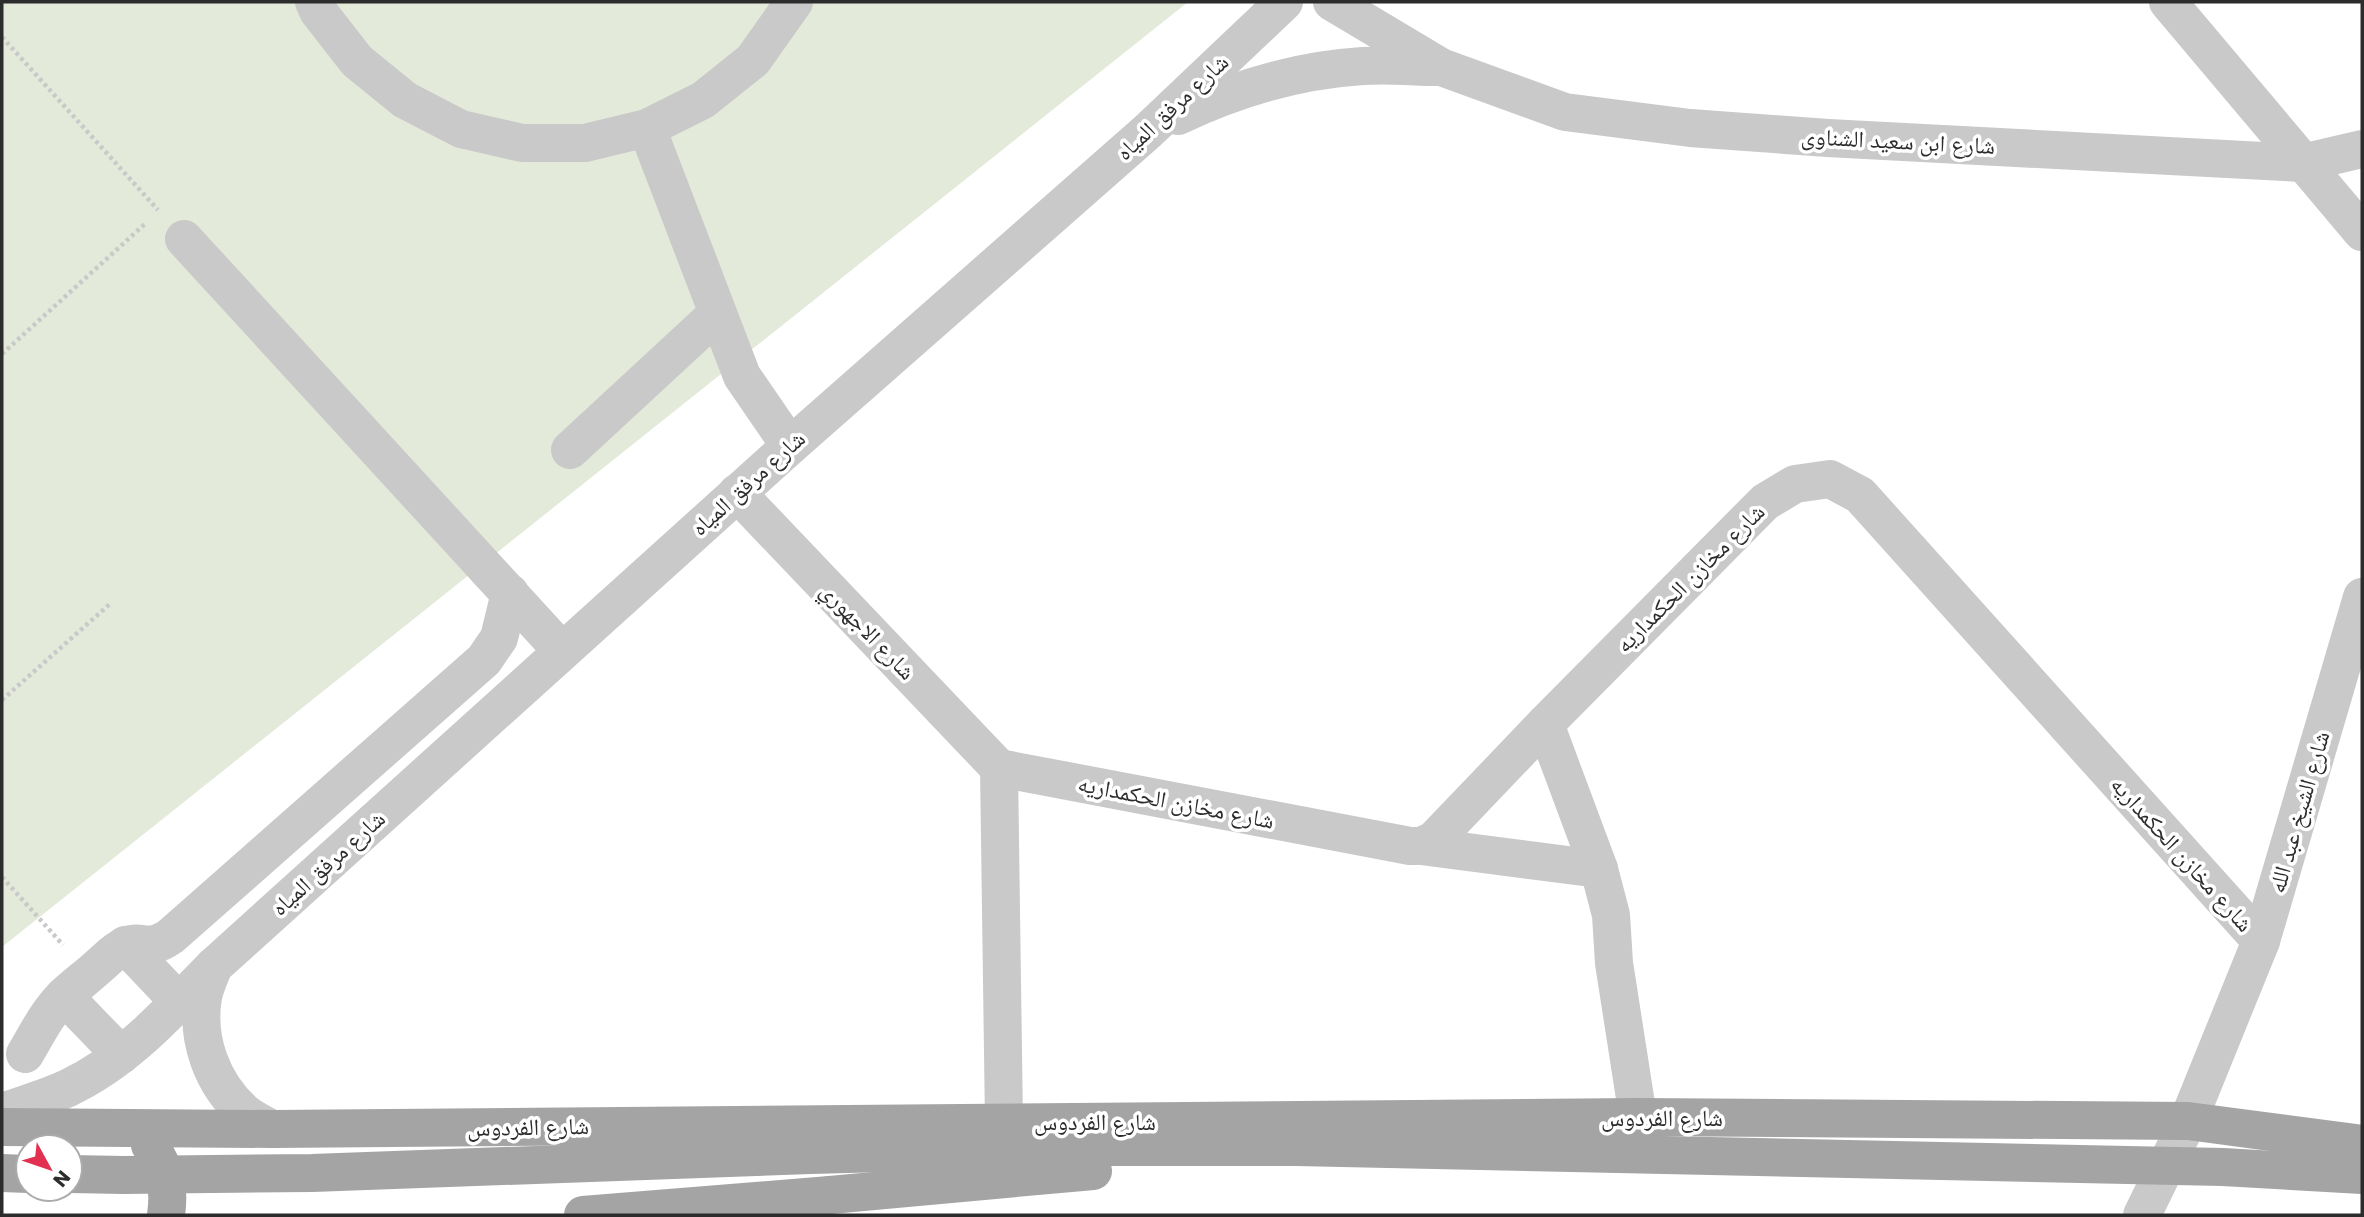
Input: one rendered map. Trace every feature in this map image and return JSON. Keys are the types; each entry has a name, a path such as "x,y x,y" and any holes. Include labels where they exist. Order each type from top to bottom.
{"main road":[{"name":"شارع الفردوس","path":"2,1127 272,1129 1637,1117 2188,1121 2362,1144"},
{"path":"133,1128 160,1160 167,1180 166,1215"},
{"path":"84,1174 313,1173 1108,1147 1296,1147 2223,1167 2362,1175"},
{"path":"583,1215 1108,1170 1297,1163 2223,1183 2362,1192"}],"street":[{"path":"314,2 357,61 405,100 461,129 522,143 585,143 647,128 703,100 752,60 794,2"},
{"name":"شارع مرفق المياه","path":"2,1112 68,1089 121,1055 214,966 737,493 1148,131 1284,2"},
{"name":"شارع ابن سعيد الشناوى","path":"1332,2 1441,67 1565,113 1690,128 2302,163 2362,149"},
{"path":"2168,2 2362,232"},
{"name":"شارع ابن سعيد الشناوى","path":"1148,131 1216,98 1289,75 1364,65 1441,67"},
{"path":"647,128 742,376 790,446"},
{"path":"184,239 562,651"},
{"path":"570,450 717,314"},
{"name":"شارع مخازن الحكمداريه","path":"999,768 1421,846 1434,840 1765,502 1795,484 1830,479 1860,495 2261,942"},
{"name":"شارع الاجهوري","path":"737,493 999,768"},
{"path":"25,1054 77,985 125,945 157,945 171,936 484,660 499,638 510,593"},
{"name":"شارع الشيخ عبد الله","path":"2142,1215 2188,1121 2261,942 2362,597"},
{"path":"1545,724 1599,869 1611,915 1614,963 1637,1117"},
{"path":"999,768 1004,1123"},
{"path":"1421,846 1599,869"},
{"path":"125,945 178,1002"},
{"name":"شارع مرفق المياه","path":"214,966 203,996 202,1029 208,1060 223,1089 245,1113 272,1129"},
{"path":"77,985 121,1055"}],"path":[{"path":"2,37 159,211 2,354"},
{"path":"2,700 111,603"},
{"path":"2,877 77,985"}],"green space":[{"path":"2,2 1188,2 2,947"}]}
